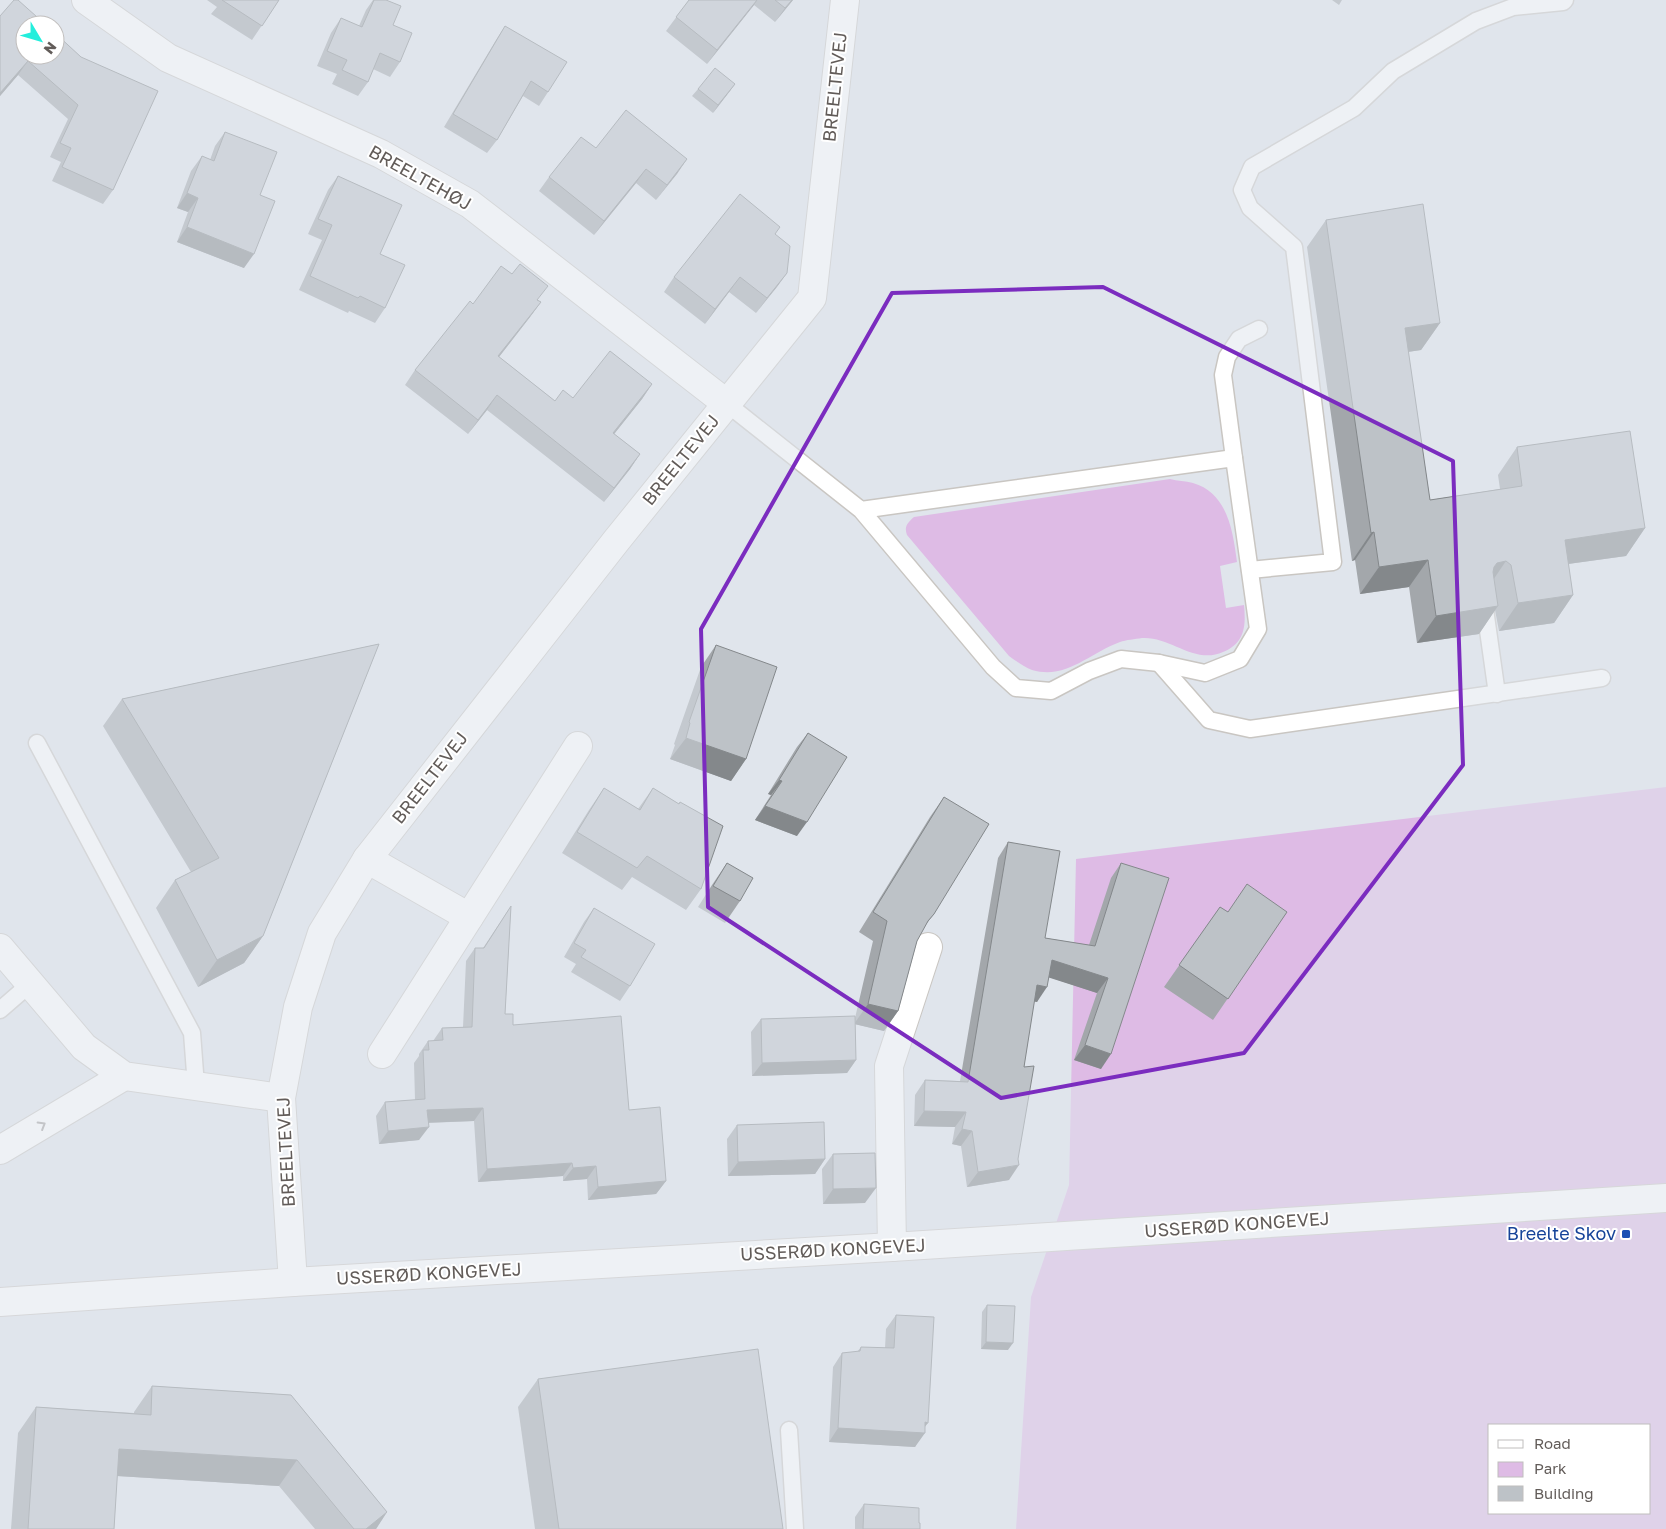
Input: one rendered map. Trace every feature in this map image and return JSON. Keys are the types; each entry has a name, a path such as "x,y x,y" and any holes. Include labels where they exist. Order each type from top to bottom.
{"street":[{"name":"BREELTEHØJ","path":"86,0 168,58 381,154 470,204 726,403"},
{"name":"BREELTEVEJ","path":"293,1282 281,1098 298,1007 322,933 367,859 726,403 812,298 845,0"},
{"path":"382,1054 578,746"},
{"path":"367,859 469,917"},
{"path":"892,1247 888,1066 928,947"},
{"path":"0,948 84,1047 124,1076 281,1098"},
{"path":"0,1150 124,1076"},
{"name":"USSERØD KONGEVEJ","path":"0,1302 293,1282 892,1247 1666,1198"}],"lane":[{"path":"1250,570 1333,562 1294,247 1250,208 1242,190 1252,167 1354,108 1393,71 1476,21 1513,7 1563,2 1565,0"},
{"path":"726,403 861,510 994,667 1016,688 1051,691 1089,671 1121,659 1159,663 1205,674 1240,659 1258,629 1223,375 1227,358 1239,339 1259,329"},
{"path":"861,510 1234,458"},
{"path":"1484,598 1497,694"},
{"path":"1159,663 1209,720 1250,729 1602,678"},
{"path":"37,743 192,1033 196,1086"},
{"path":"0,1010 30,984"},
{"path":"789,1430 795,1529"}],"highlighted area":[{"path":"1103,287 1453,461 1463,765 1244,1053 1001,1098 708,907 701,629 892,293"}],"green space":[{"path":"1170,479 1193,483 1205,488 1221,504 1231,526 1237,562 1220,566 1226,608 1244,605 1245,620 1240,639 1236,644 1223,652 1213,655 1192,653 1163,641 1142,638 1120,642 1067,668 1045,672 1032,670 1009,656 906,532 907,525 914,517"},
{"path":"1666,787 1666,1529 1016,1529 1031,1297 1069,1185 1076,859"}],"building":[{"path":"14,0 18,0 35,15 15,15 15,65 24,65 0,93 0,16"},
{"path":"222,0 279,0 262,26"},
{"path":"374,0 386,0 401,6 393,25 412,33 400,62 380,53 368,82 342,70 347,60 327,51 341,18 362,27"},
{"path":"689,0 757,0 717,50 676,17"},
{"path":"775,0 792,0 785,8"},
{"path":"505,26 567,62 548,92 531,81 497,140 453,114"},
{"path":"65,42 81,57 158,91 113,190 62,167 71,148 60,143 78,105 33,65 65,65"},
{"path":"715,68 735,84 718,105 698,89"},
{"path":"626,110 687,159 667,185 646,169 604,221 549,177 581,137 596,148"},
{"path":"225,132 277,152 260,195 275,201 254,254 187,227 198,198 187,193 202,156 214,161"},
{"path":"338,176 402,205 380,254 405,265 385,308 310,276 332,225 318,219"},
{"path":"740,194 780,227 775,234 790,246 787,273 767,298 740,277 715,309 674,277"},
{"path":"1423,204 1440,323 1405,328 1430,500 1522,486 1517,447 1630,431 1645,528 1565,540 1573,595 1518,603 1511,565 1506,561 1497,563 1493,572 1498,606 1436,616 1428,560 1379,567 1374,532 1371,533 1326,220"},
{"path":"520,264 548,286 537,300 541,302 498,356 555,401 563,390 573,398 610,351 652,384 613,433 640,454 614,488 497,395 478,420 415,370 470,301 473,304 501,266 512,274"},
{"path":"379,644 263,936 217,960 175,880 219,858 122,699"},
{"path":"716,645 777,667 746,759 686,738 689,722"},
{"path":"808,733 847,757 807,822 765,806 782,781 779,780"},
{"path":"604,788 640,810 653,788 679,804 680,802 723,826 701,889 647,856 637,868 577,832"},
{"path":"944,797 989,824 917,941 898,1011 868,1004 887,921 873,912"},
{"path":"1008,842 1060,851 1045,938 1095,946 1121,863 1169,878 1111,1054 1085,1045 1108,978 1052,960 1047,987 1037,985 1024,1067 1034,1066 1018,1159 1019,1165 978,1172 972,1131 962,1129 966,1112 924,1111 925,1080 968,1082"},
{"path":"727,863 753,878 740,901 713,886"},
{"path":"1247,884 1287,912 1228,999 1179,965 1220,907 1228,912"},
{"path":"511,906 505,1014 513,1014 513,1025 621,1016 629,1110 660,1107 666,1181 598,1187 596,1166 573,1168 572,1163 487,1169 483,1108 427,1110 429,1127 388,1131 385,1102 425,1099 423,1050 429,1050 428,1041 443,1040 442,1028 472,1027 475,948 484,948"},
{"path":"594,908 655,944 630,986 581,957 586,950 574,943"},
{"path":"855,1016 856,1060 762,1063 761,1019"},
{"path":"824,1122 825,1159 738,1162 737,1125"},
{"path":"875,1153 876,1188 833,1189 833,1154"},
{"path":"987,1305 1015,1306 1013,1343 986,1342"},
{"path":"896,1315 934,1317 928,1423 925,1422 925,1433 838,1428 842,1353 860,1351 861,1347 894,1348"},
{"path":"758,1349 783,1529 559,1529 538,1379"},
{"path":"152,1386 291,1395 387,1512 366,1529 354,1529 297,1460 119,1449 114,1529 28,1529 36,1407 151,1415"},
{"path":"864,1504 919,1508 920,1529 863,1529"}],"place":[{"name":"Breelte Skov","path":"1626,1234"}]}
